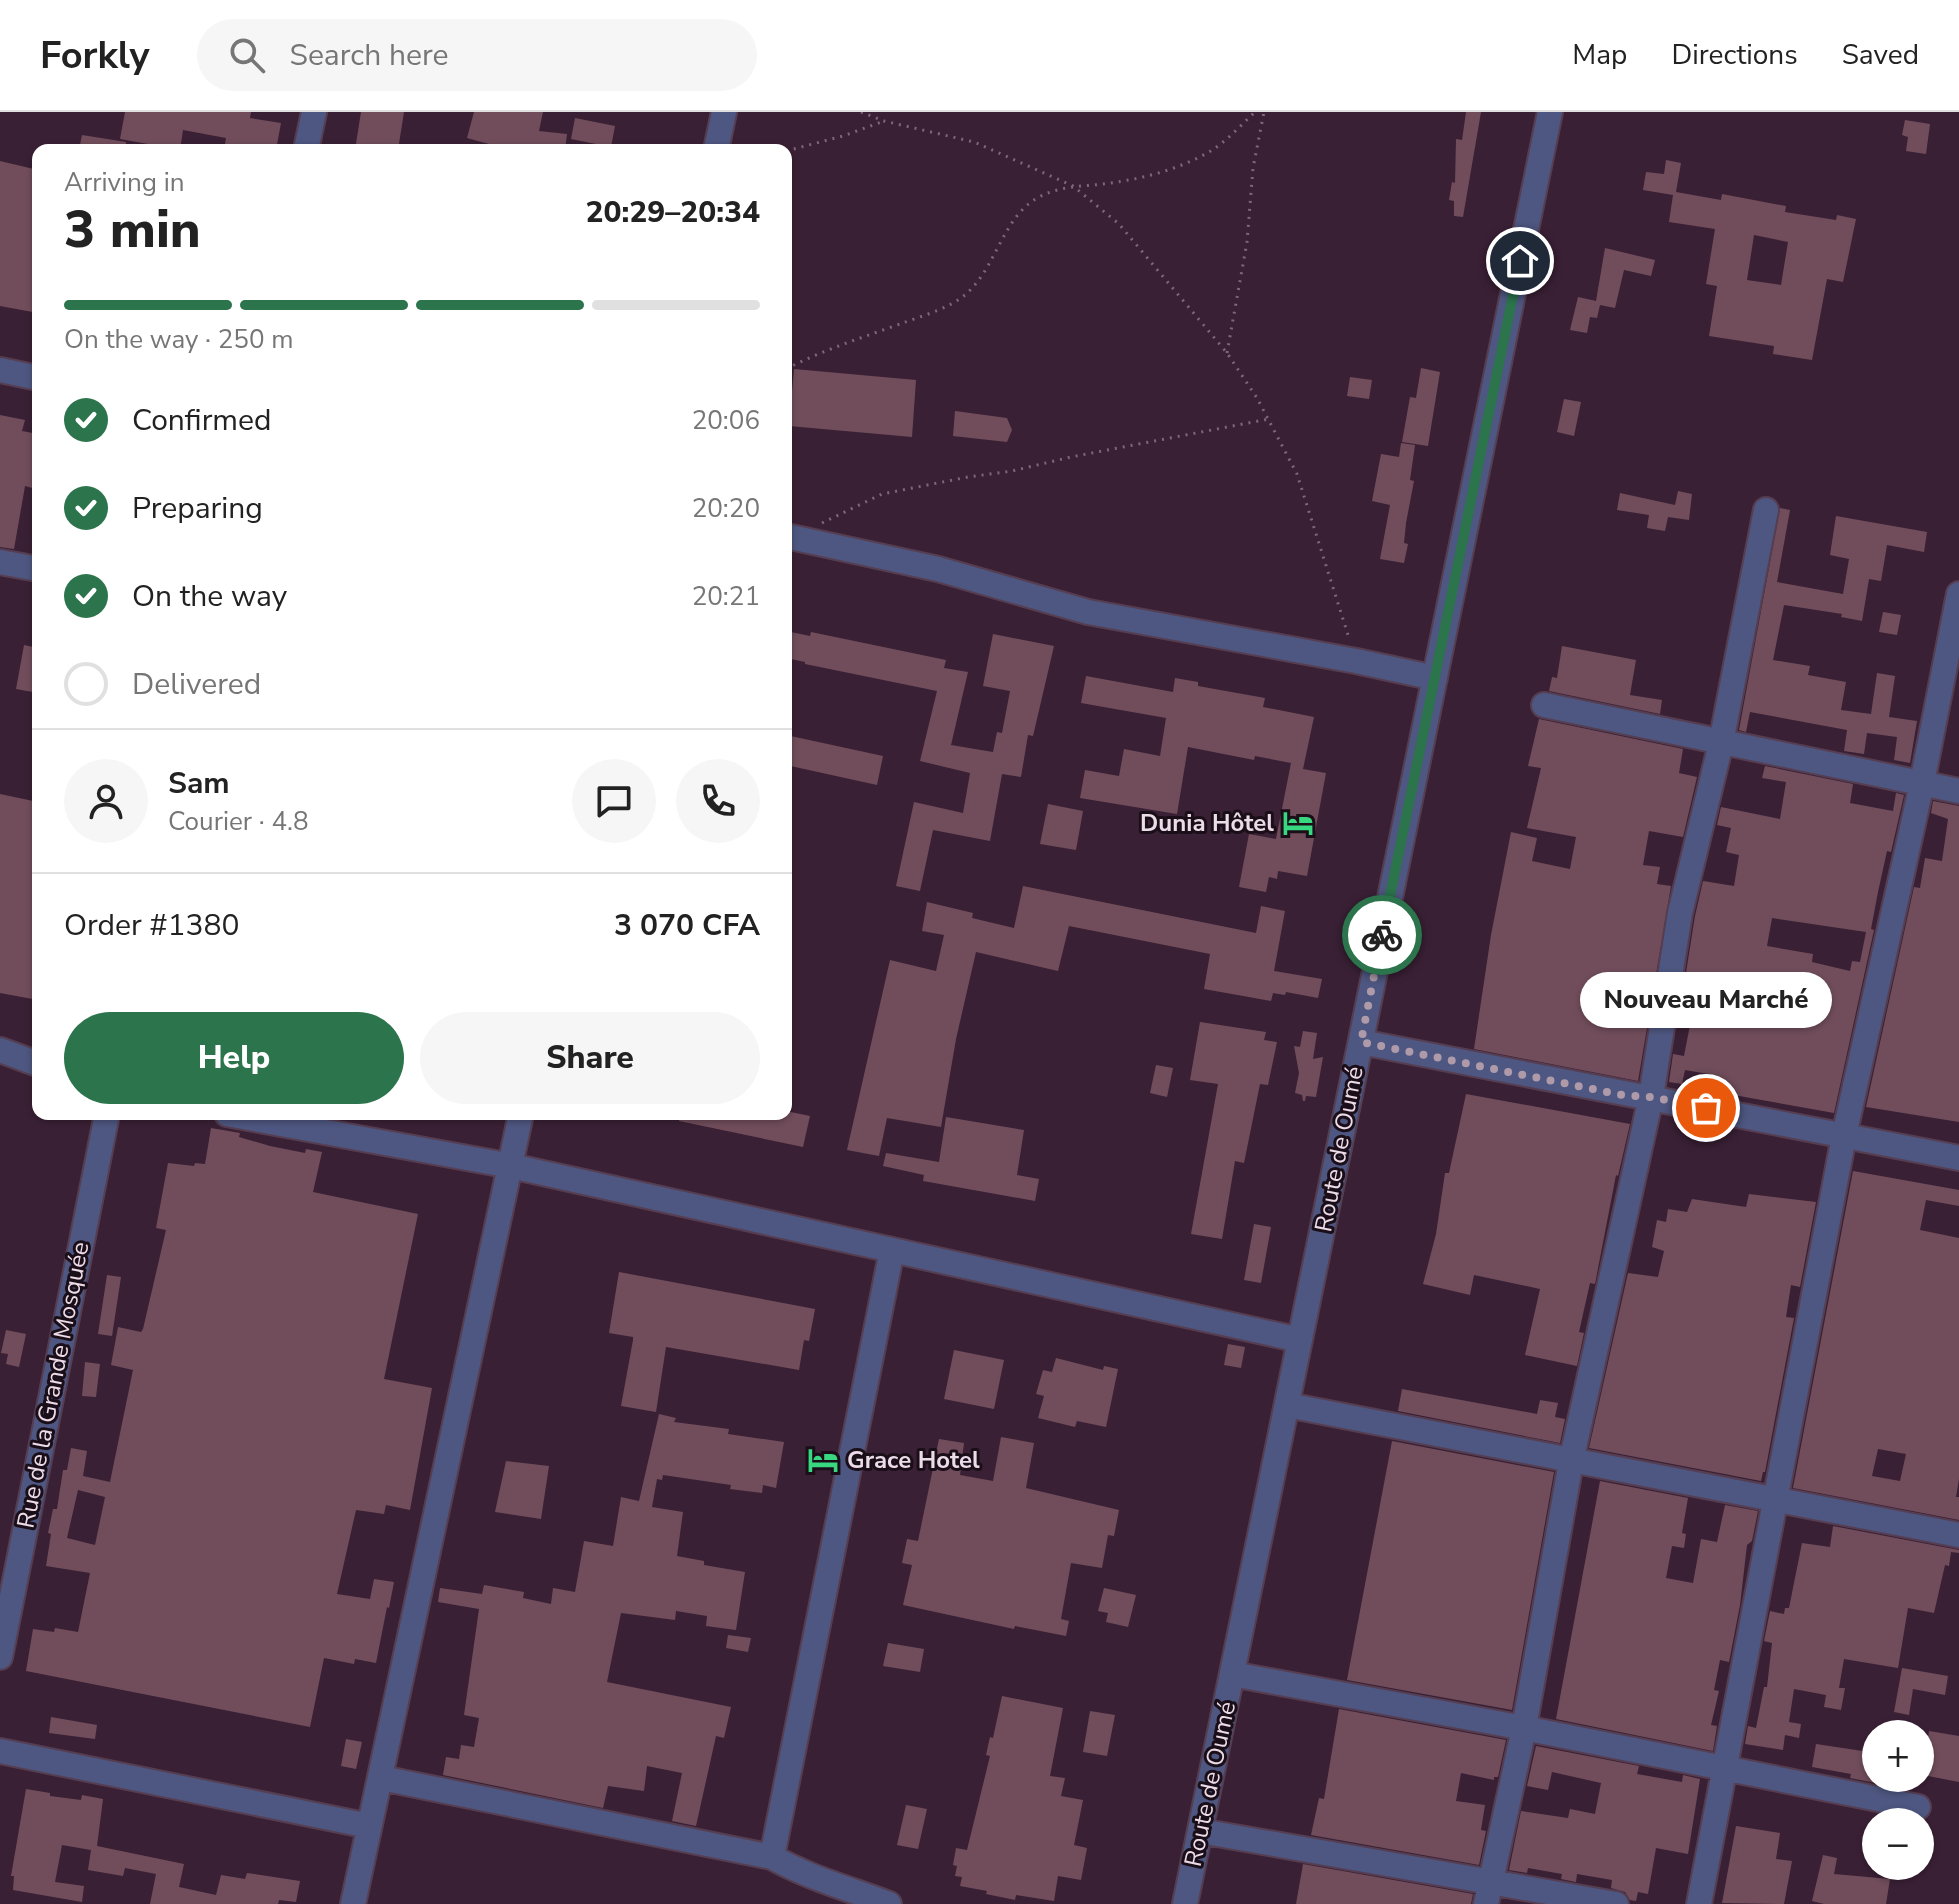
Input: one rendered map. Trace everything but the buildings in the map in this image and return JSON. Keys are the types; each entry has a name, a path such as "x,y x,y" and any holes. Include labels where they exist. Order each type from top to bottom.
{"street":[{"path":"307,144 314,112"},
{"path":"717,144 724,112"},
{"name":"Route de Oumé","path":"1185,1904 1550,112"},
{"path":"0,370 32,377"},
{"path":"1489,1892 1524,1728 1571,1462 1651,1097 1680,913 1721,743 1766,510"},
{"path":"792,537 938,569 1088,612 1435,678"},
{"path":"0,562 32,568"},
{"path":"1699,1904 1844,1136 1922,783 1959,594"},
{"path":"1544,705 1959,791"},
{"path":"1361,1042 1959,1158"},
{"path":"0,1050 32,1062"},
{"name":"Rue de la Grande Mosquée","path":"0,1657 106,1120"},
{"path":"260,1120 511,1166 1300,1340"},
{"path":"353,1904 520,1120"},
{"path":"772,1857 892,1250"},
{"path":"1287,1405 1959,1535"},
{"path":"1232,1674 1524,1728 1918,1807"},
{"path":"0,1751 369,1826"},
{"path":"381,1778 772,1857 801,1873 889,1904"},
{"path":"1200,1831 1489,1892 1616,1904"}],"path":[{"path":"861,112 884,121 974,142 1073,186 1119,224 1227,353 1269,419 1297,474 1356,661"},
{"path":"792,366 816,354 932,312 966,294 1019,215 1039,197 1073,186 1151,176 1175,167 1211,151 1255,112"},
{"path":"1227,353 1247,242 1253,168 1264,112"},
{"path":"792,149 884,121"},
{"path":"792,535 882,494 1269,419"}],"way so far":[{"path":"1382,935 1361,1042 1622,1095 1651,1097 1706,1108"}],"place":[{"name":"Dunia Hôtel","path":"1298,823"},
{"name":"Nouveau Marché","path":"1706,1108"},
{"name":"Grace Hotel","path":"823,1460"}],"route":[{"path":"1382,935 1520,261"}]}
